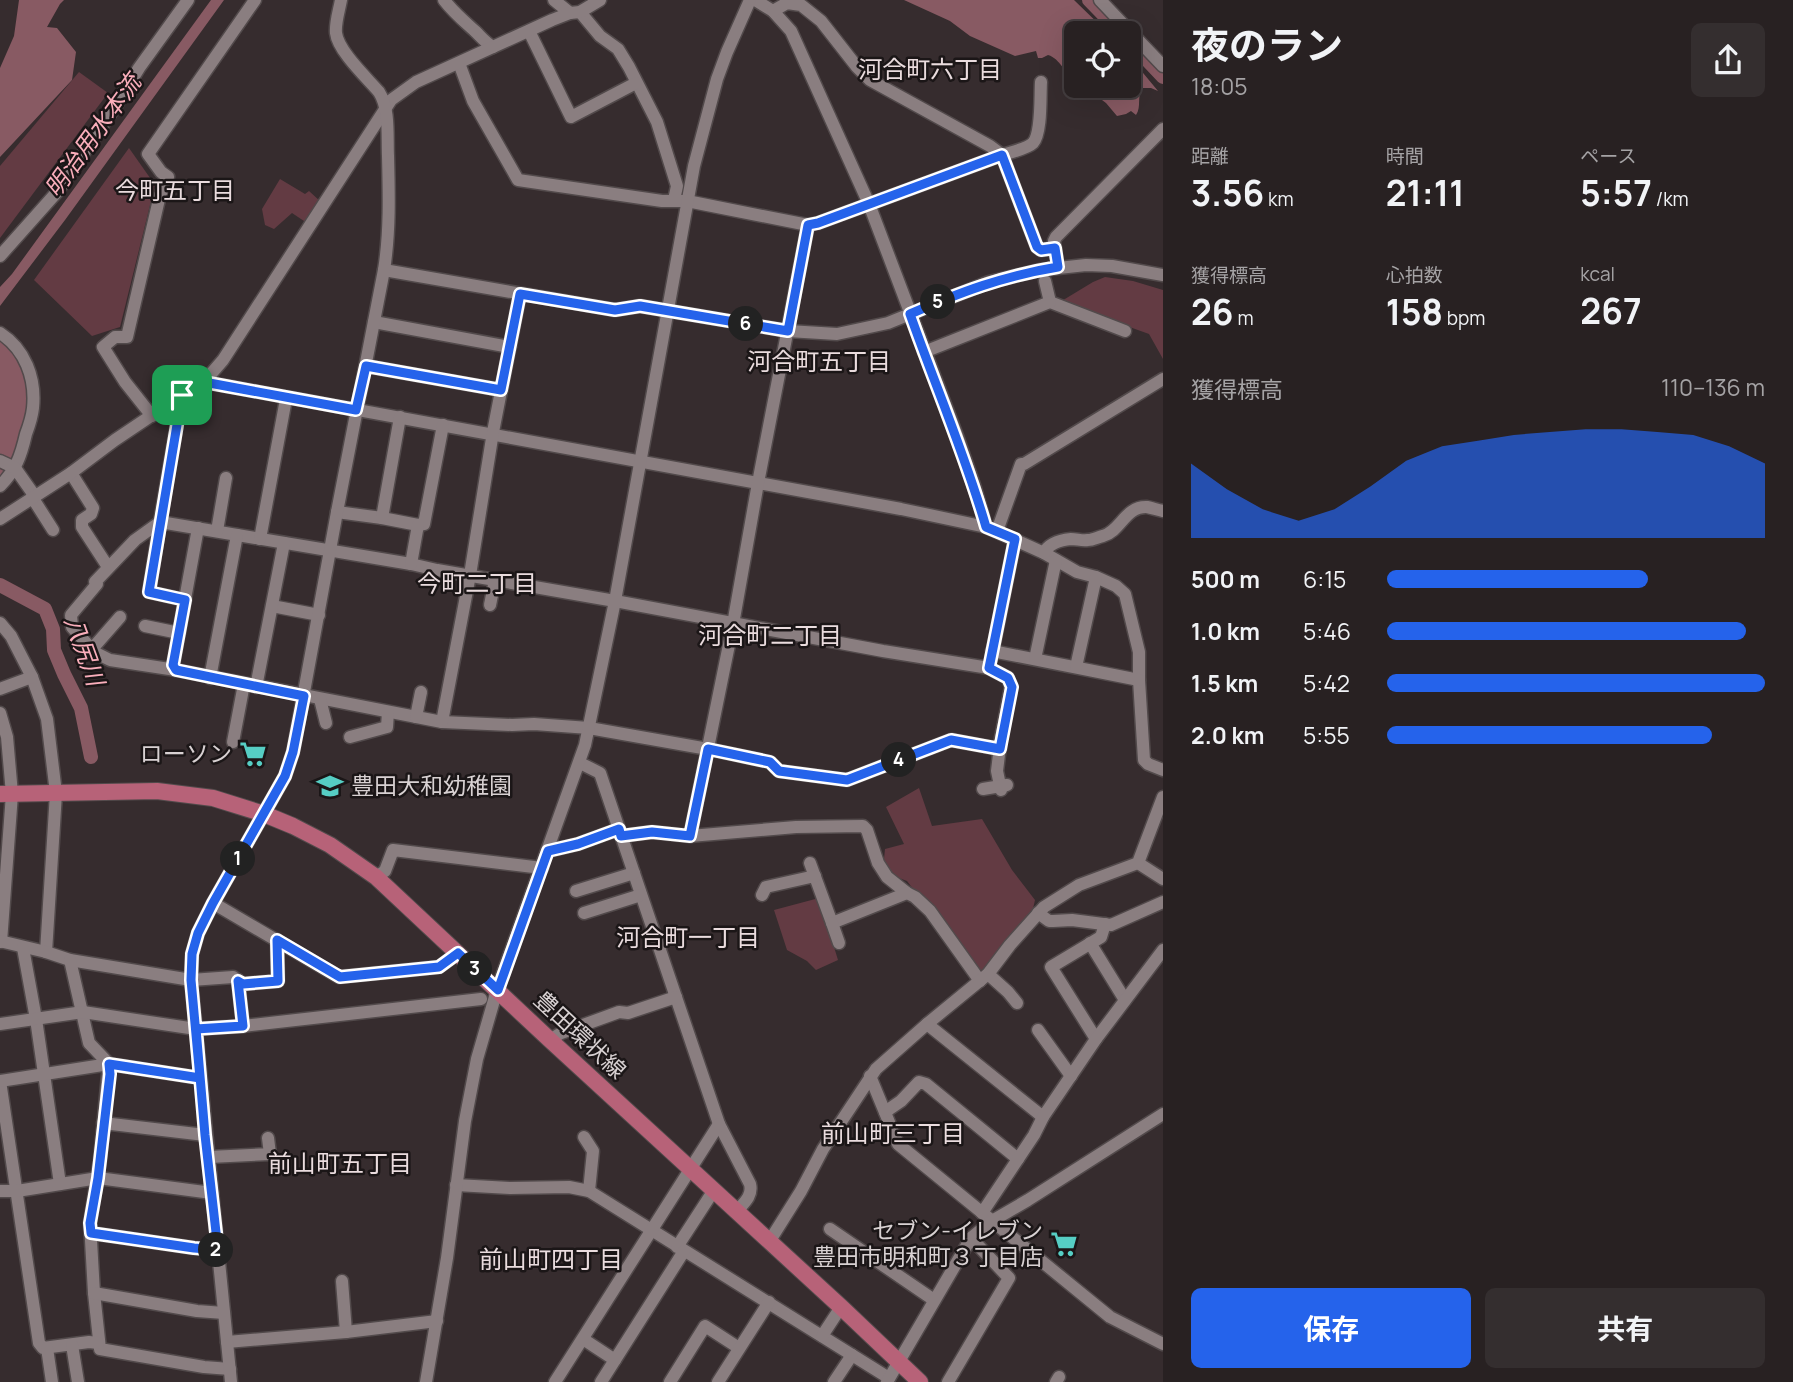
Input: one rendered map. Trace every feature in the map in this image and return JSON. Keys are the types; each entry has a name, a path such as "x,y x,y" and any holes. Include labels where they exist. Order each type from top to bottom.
{"main road":[{"name":"豊田環状線","path":"6,794 171,792 213,798 264,814 330,845 376,877 920,1382"}],"street":[{"path":"0,256 57,192 139,68 188,0"},
{"path":"152,416 125,382 103,347 115,337 127,337 160,195 168,177 148,154 255,0"},
{"path":"70,960 89,1043 109,1064 110,1074 90,1223 100,1349 204,1367 230,1375 191,980 192,954 198,933 213,903 285,776 293,752 384,270 390,203 387,127 382,97 349,58 336,35 341,0"},
{"path":"444,0 457,16 493,47"},
{"path":"554,0 575,13 618,49 629,66 657,122 681,201"},
{"path":"0,519 204,382 223,360 391,100 416,82 600,0"},
{"path":"426,1382 447,1258 470,1090 478,1055 498,990 580,763 615,601 667,310 681,201 727,52 753,0 773,11 791,31 869,204 991,529"},
{"path":"1100,0 1163,66"},
{"path":"773,11 787,3 802,5 821,21 870,80 1002,155 1037,247 1041,250 1055,248"},
{"path":"529,31 571,117 636,83"},
{"path":"459,63 473,101 518,180 662,201 681,201 808,225 1032,144 1039,129 1041,82"},
{"path":"1058,267 1054,241 1056,237 1163,129"},
{"path":"690,836 808,225"},
{"path":"384,270 615,310 640,306 788,331 837,334 888,323 989,282 1058,267 1112,266 1163,275"},
{"path":"1045,281 1051,302"},
{"path":"442,722 520,294"},
{"path":"924,352 1051,302 1125,331"},
{"path":"374,322 510,347"},
{"path":"0,333 7,337 24,357 32,379 33,408 20,459 0,486"},
{"path":"366,366 501,390"},
{"path":"991,529 1021,464 1163,379"},
{"path":"204,382 758,483 991,529 1044,553 1077,572 1116,586 1125,594 1139,652 1144,760 1163,770"},
{"path":"182,395 149,592 185,600"},
{"path":"260,539 286,398"},
{"path":"382,518 400,417"},
{"path":"337,512 424,524 443,425"},
{"path":"0,461 15,468 53,530"},
{"path":"71,473 93,508 91,514 82,520 82,527 108,567"},
{"path":"217,531 226,478"},
{"path":"1044,553 1052,543 1071,539 1087,541 1110,534 1126,515 1140,508 1163,511"},
{"path":"983,789 1003,787 997,771 1012,687 1008,678 989,668 411,564 160,522 135,540 108,567 71,615 72,628 92,649 110,660 176,670 442,722 589,728 770,762 779,771 847,780 951,740 1000,749"},
{"path":"411,564 418,525"},
{"path":"176,670 173,665 198,528"},
{"path":"210,678 237,535"},
{"path":"989,668 1015,539"},
{"path":"233,742 272,606 284,543"},
{"path":"1035,659 1056,560"},
{"path":"1076,667 1096,577"},
{"path":"490,605 495,580"},
{"path":"272,606 319,615"},
{"path":"92,649 120,617"},
{"path":"0,623 11,636 32,677 47,719 56,793 46,952"},
{"path":"145,626 179,633"},
{"path":"992,651 1139,680"},
{"path":"0,689 32,677"},
{"path":"416,717 421,692"},
{"path":"320,699 326,723"},
{"path":"350,737 387,727 388,712"},
{"path":"0,713 6,737 0,942 70,960 191,980 233,977 243,984 278,981 277,940"},
{"path":"580,763 600,773 719,1124 751,1191 736,1212"},
{"path":"769,1242 823,1149 876,1069 984,978 1038,913 1079,884 1138,863 1163,797"},
{"path":"548,851 620,833 652,832 690,836 796,827 863,826 867,830 878,863 887,877 930,911 984,978 1008,992 1017,1003"},
{"path":"376,877 385,871 393,850 542,868"},
{"path":"810,863 839,943"},
{"path":"1138,863 1163,879"},
{"path":"576,891 634,873"},
{"path":"762,895 766,887 815,876"},
{"path":"832,923 907,893"},
{"path":"584,913 641,895"},
{"path":"1038,913 1053,922 1072,920 1116,924 1163,902"},
{"path":"213,903 340,977 439,967 458,953"},
{"path":"1096,1039 1048,962 1101,937 1105,924"},
{"path":"1090,943 1125,1000"},
{"path":"23,948 60,1184"},
{"path":"456,1185 535,1189 569,1187 589,1191 769,1302 888,1380 971,1238 987,1217 1043,1116 1096,1039 1163,950"},
{"path":"238,981 243,1026"},
{"path":"550,1040 561,1033 619,1012 628,1013 676,997"},
{"path":"0,1024 83,1012 196,1029 481,999"},
{"path":"928,1024 1043,1116"},
{"path":"1038,1030 1071,1076"},
{"path":"98,1343 43,1348 39,1343 0,1081 109,1064 200,1078"},
{"path":"870,1076 898,1144 1110,1317 1163,1345"},
{"path":"884,1112 901,1101 919,1082 926,1084 1018,1159"},
{"path":"987,1217 1028,1200 1163,1114"},
{"path":"103,1123 205,1135"},
{"path":"555,1382 719,1124"},
{"path":"584,1137 593,1151 589,1191"},
{"path":"209,1157 270,1154 268,1138"},
{"path":"0,1191 16,1191 98,1178 212,1193"},
{"path":"601,1382 714,1190"},
{"path":"830,1229 934,1300"},
{"path":"91,1233 218,1250"},
{"path":"948,1382 1009,1278 971,1238"},
{"path":"342,1281 346,1332"},
{"path":"94,1293 224,1313"},
{"path":"718,1382 769,1302"},
{"path":"822,1336 841,1307"},
{"path":"227,1342 437,1321"},
{"path":"670,1382 705,1326 739,1348"},
{"path":"583,1339 615,1360"},
{"path":"72,1345 78,1382"},
{"path":"47,1348 52,1382"},
{"path":"834,1382 852,1355"}],"shaded area":[{"path":"19,0 64,0 47,27 57,28 76,52 72,80 0,157 0,68 14,36"},
{"name":"明治用水本流","path":"211,0 224,0 0,306 0,287"},
{"path":"904,0 1074,0 1096,21 1064,21 1064,69 1048,55 1038,58 1036,51 1015,56 970,36 950,21"},
{"path":"1141,70 1158,91 1143,88 1141,93"},
{"path":"79,72 108,93 0,238 0,166"},
{"path":"1099,98 1140,98 1136,115 1131,111 1117,116"},
{"path":"129,148 155,185 120,327 92,336 34,280"},
{"path":"280,179 305,194 309,191 321,202 307,223 292,213 274,229 265,225 262,209"},
{"path":"1105,277 1133,281 1163,290 1163,359 1149,334 1060,302"},
{"path":"0,338 19,356 28,381 30,415 17,453 0,478"},
{"path":"919,788 932,826 982,819 1012,870 1035,900 1032,913 988,974 978,974 907,881 891,875 884,859 885,849 904,844 886,807"},
{"path":"819,898 838,960 816,970 807,961 787,950 774,910"}],"waterway":[{"path":"1089,0 1109,21"},
{"path":"1141,54 1163,77"},
{"name":"八尻川","path":"0,585 45,609 53,629 54,650 81,708 91,757"}],"place":[{"name":"ローソン","path":"253,754"},
{"name":"豊田大和幼稚園","path":"330,786"},
{"name":"セブン-イレブン 豊田市明和町３丁目店","path":"1064,1244"}],"district":[{"name":"河合町六丁目","path":"930,70"},
{"name":"今町五丁目","path":"175,191"},
{"name":"河合町五丁目","path":"819,362"},
{"name":"今町二丁目","path":"477,584"},
{"name":"河合町二丁目","path":"770,636"},
{"name":"河合町一丁目","path":"688,938"},
{"name":"前山町三丁目","path":"893,1134"},
{"name":"前山町五丁目","path":"340,1164"},
{"name":"前山町四丁目","path":"551,1260"}],"route":[{"path":"1002,155 1037,247 1041,250 1055,248 1058,267 989,282 910,314 957,436 986,527 1015,539 989,668 1008,678 1012,687 1000,749 951,740 847,780 779,771 770,762 708,749 690,836 652,832 621,836 619,829 578,844 548,851 498,990 458,953 439,967 340,977 277,940 278,981 243,984 238,981 243,1026 196,1029 218,1250 91,1233 109,1064 200,1078 191,980 192,954 198,933 213,903 285,776 293,752 304,696 176,670 173,665 185,600 149,592 182,395 204,382 356,410 366,366 501,390 520,294 615,310 640,306 788,331 808,225 1002,155"}]}
